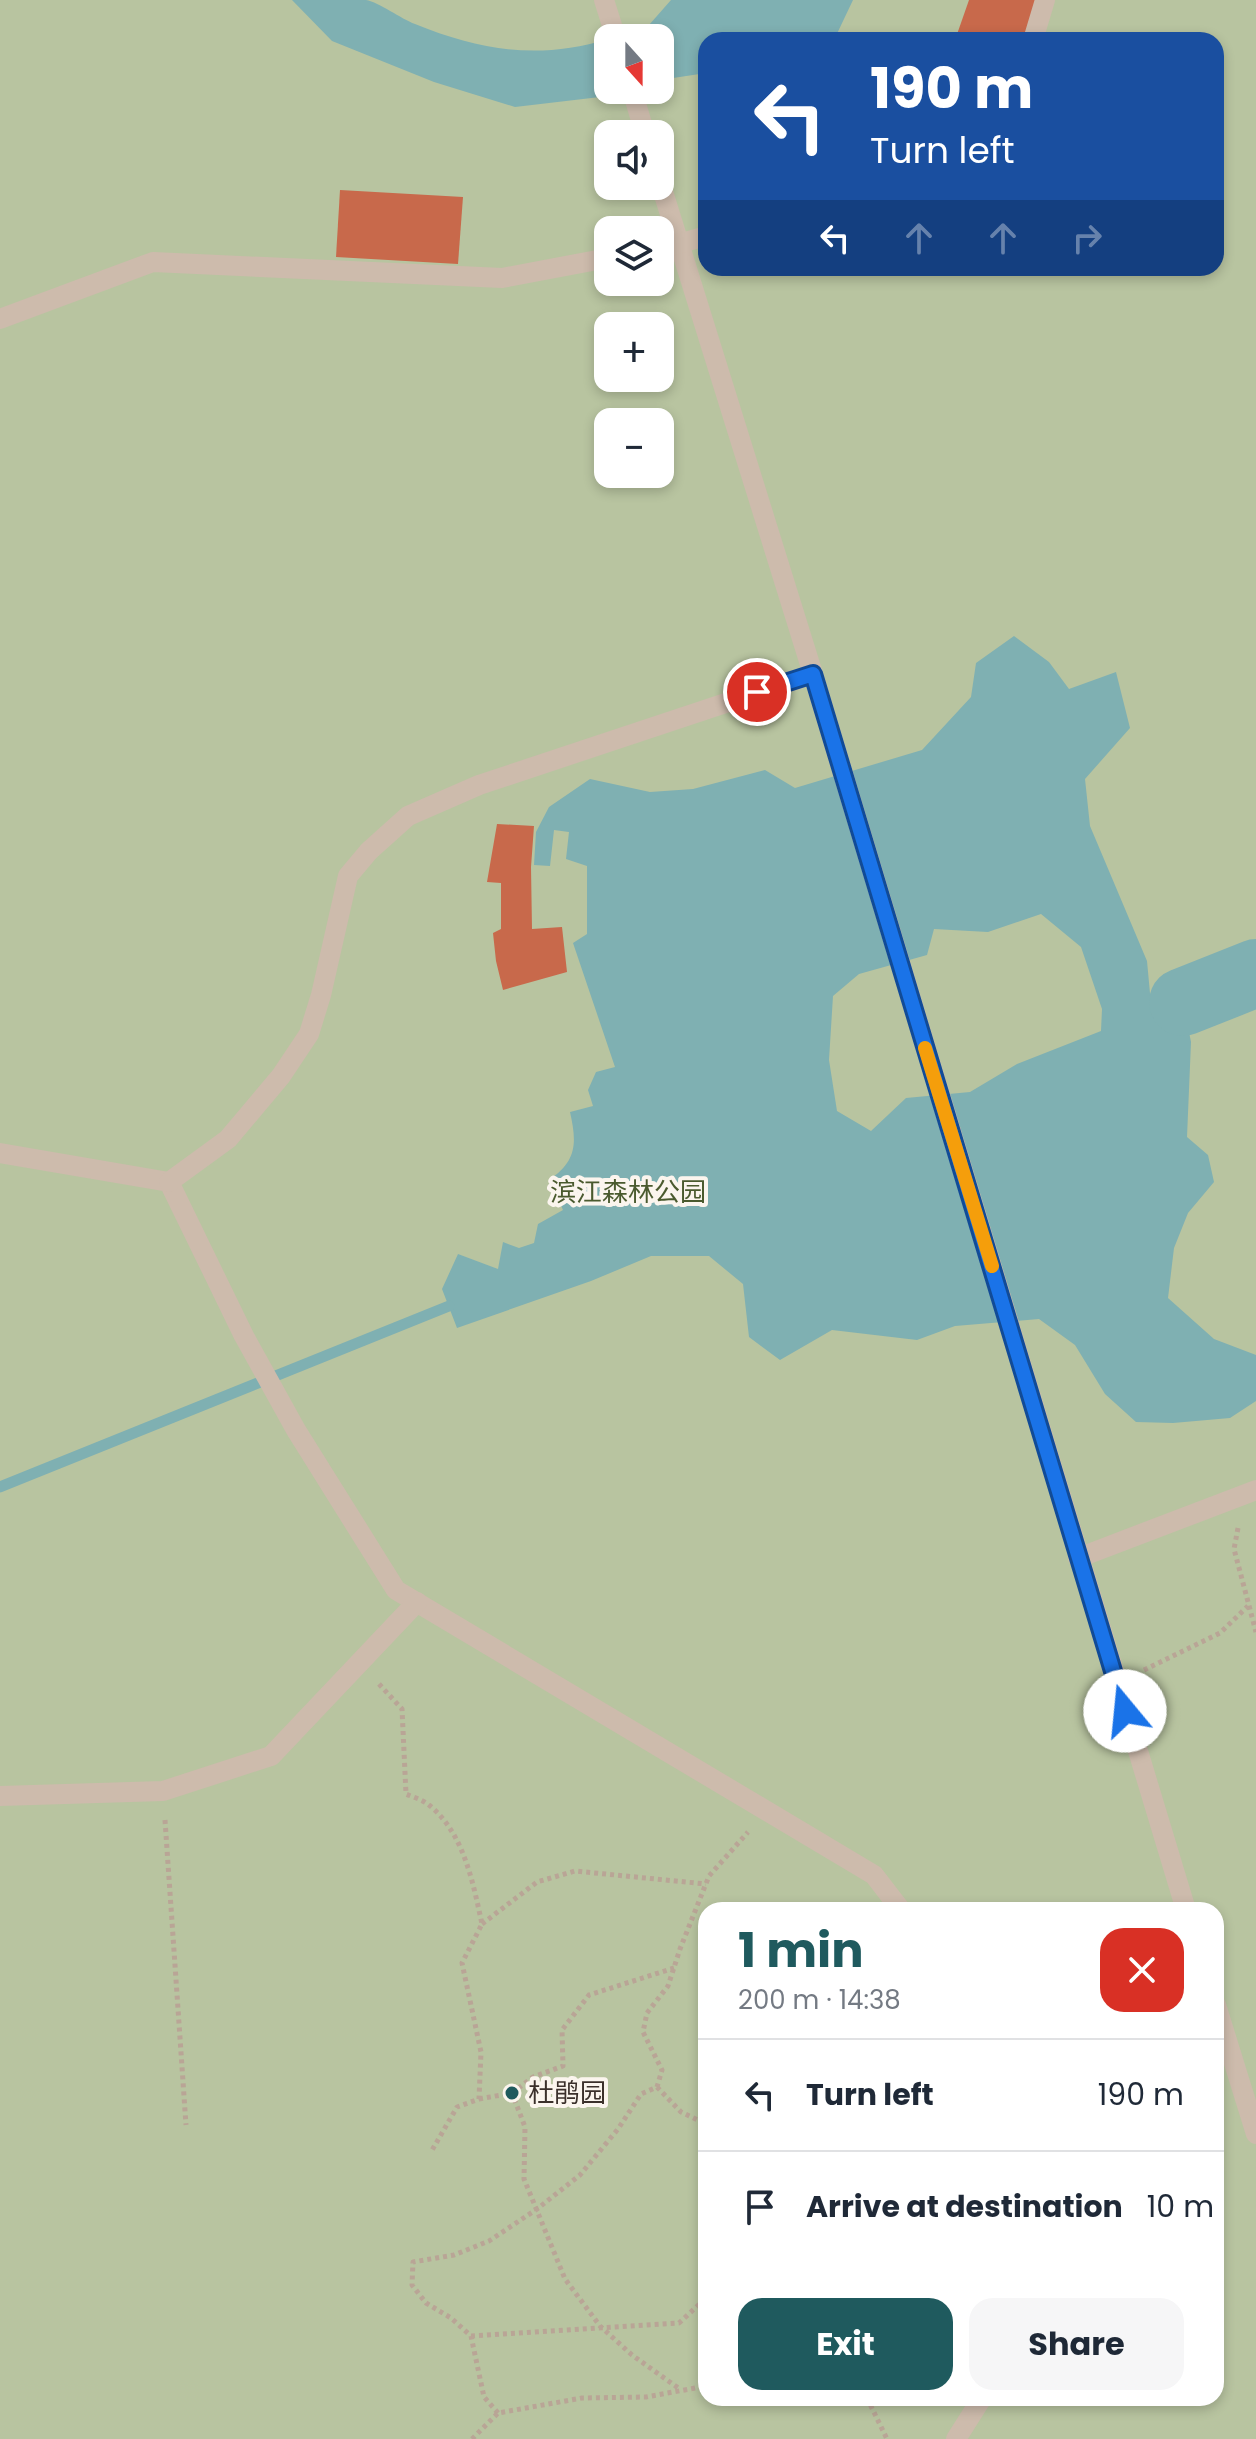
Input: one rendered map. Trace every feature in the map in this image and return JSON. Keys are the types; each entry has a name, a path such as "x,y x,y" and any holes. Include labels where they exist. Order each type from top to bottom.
{"lane":[{"path":"1035,32 1045,0"},
{"path":"605,3 612,24"},
{"path":"674,246 698,238"},
{"path":"674,259 813,674 1184,1902"},
{"path":"0,319 153,262 502,278 594,261"},
{"path":"0,1153 169,1182 228,1139 281,1076 309,1034 348,876 369,851 408,816 479,785 813,674"},
{"path":"169,1182 244,1336 296,1430 396,1590 874,1875 895,1902"},
{"path":"1078,1558 1250,1492"},
{"path":"0,1796 163,1791 271,1756 417,1602"},
{"path":"1224,2031 1256,2134"},
{"path":"956,2439 977,2406"}],"path":[{"path":"1250,1492 1234,1549 1256,1632"},
{"path":"1116,1682 1220,1633 1248,1606"},
{"path":"360,1662 402,1709 406,1794 428,1804 457,1837 482,1924"},
{"path":"163,1791 186,2125"},
{"path":"699,1902 709,1876 748,1834 745,1798"},
{"path":"479,2099 481,2052 462,1963 482,1924 537,1882 575,1871 706,1884"},
{"path":"498,2413 484,2397 471,2336 451,2318 426,2303 412,2285 413,2262 454,2255 489,2241 537,2209 580,2175 618,2129 641,2094 657,2087 662,2070 643,2032 647,2013 668,1986 698,1905"},
{"path":"431,2152 457,2107 512,2093 533,2077 563,2066 562,2030 589,1995 674,1967"},
{"path":"657,2087 681,2112 698,2120"},
{"path":"512,2093 525,2127 524,2179 565,2279 600,2326 632,2355 681,2390"},
{"path":"471,2336 679,2323 698,2305"},
{"path":"472,2439 498,2413 582,2398 646,2397 698,2387"},
{"path":"871,2406 887,2439"}],"green space":[{"name":"滨江森林公园","path":"0,0 1256,0 1256,2439 0,2439"}],"water":[{"path":"292,0 366,0 439,33 511,50 558,49 594,42 594,98 515,107 434,82 332,41"},
{"path":"671,0 853,0 838,32 698,32 698,74 674,78 674,24 650,24"},
{"path":"1014,636 1049,662 1069,689 1116,672 1130,728 1085,779 1090,826 1147,961 1151,1004 1183,1002 1191,1042 1187,1137 1208,1155 1214,1182 1188,1213 1174,1248 1168,1298 1214,1339 1256,1355 1256,1401 1230,1418 1173,1423 1136,1422 1105,1394 1075,1345 1039,1319 955,1326 917,1340 832,1330 780,1360 749,1337 743,1284 709,1256 651,1256 591,1281 457,1328 442,1289 458,1254 498,1269 503,1242 519,1248 534,1243 538,1224 563,1210 549,1180 565,1166 573,1150 570,1112 593,1106 588,1090 596,1072 615,1067 573,943 587,934 587,866 566,859 569,832 554,830 550,866 534,865 536,832 549,807 590,779 650,792 693,789 765,770 795,788 922,750 971,697 976,663","holes":["1041,914 1081,947 1102,1009 1101,1031 1017,1064 970,1092 906,1098 871,1131 837,1111 829,1060 833,996 859,974 927,955 934,929 988,932"]}],"building":[{"path":"969,0 1037,0 1026,32 958,32"},
{"path":"340,190 463,197 458,264 336,257"},
{"path":"497,824 534,826 532,929 562,927 567,972 503,990 493,933 501,929 501,883 487,882"}],"waterway":[{"path":"1183,1002 1256,973"},
{"path":"0,1487 449,1306"}],"slow traffic":[{"path":"925,1048 992,1266"}],"place":[{"name":"杜鹃园","path":"512,2093"}],"route":[{"path":"757,692 813,674 1125,1711"}]}
